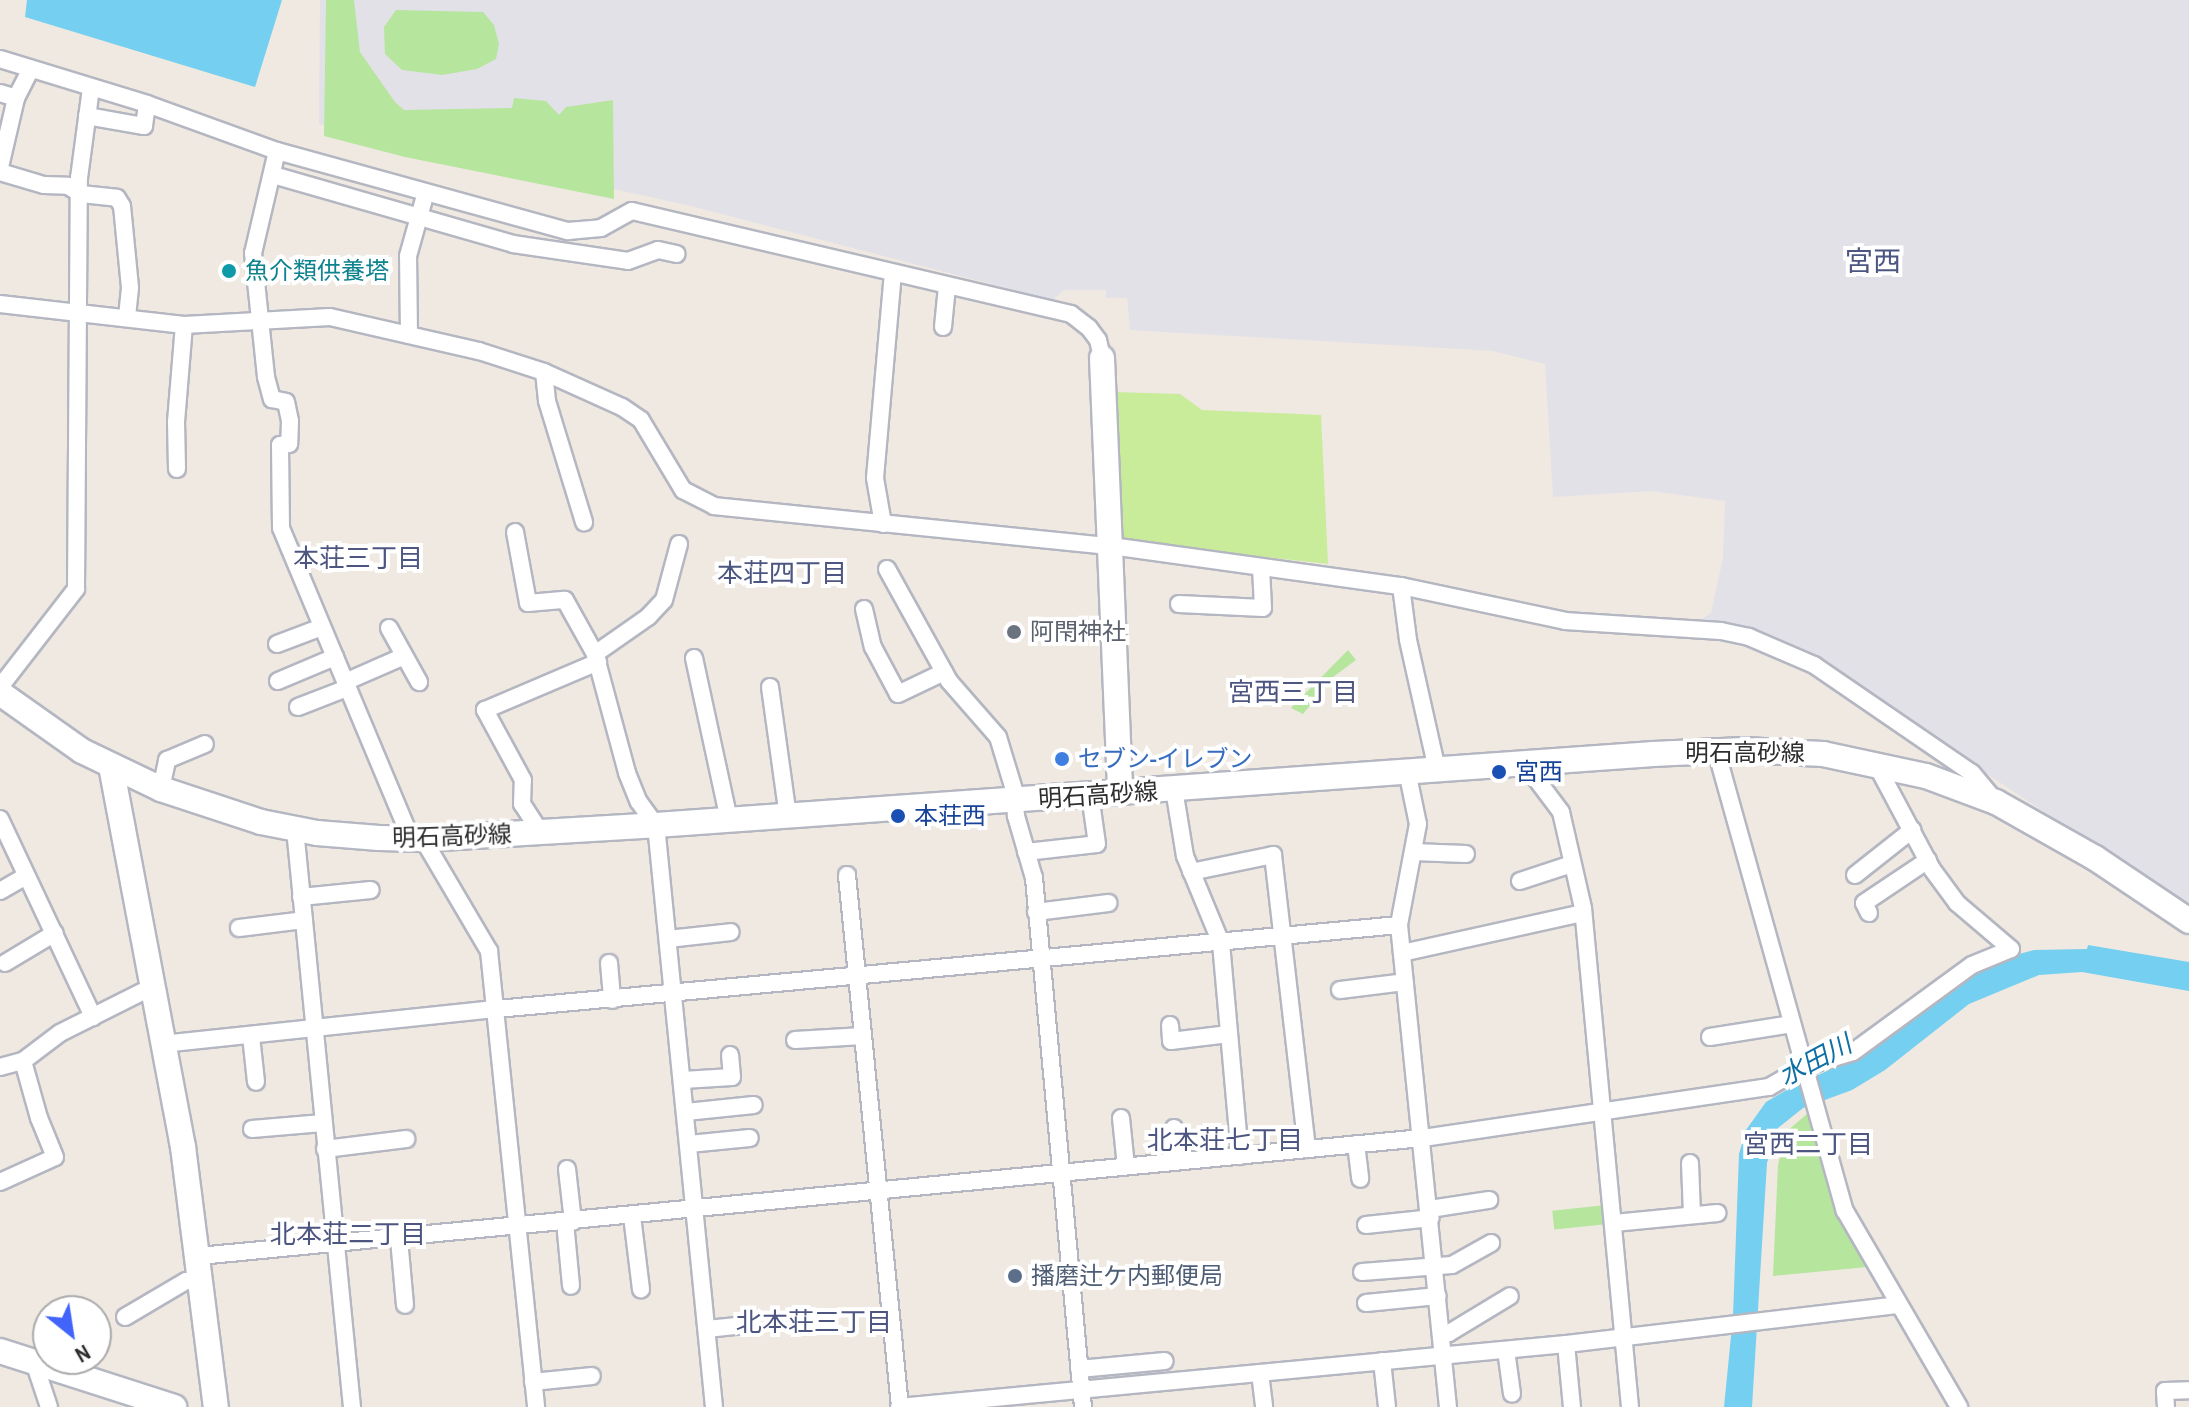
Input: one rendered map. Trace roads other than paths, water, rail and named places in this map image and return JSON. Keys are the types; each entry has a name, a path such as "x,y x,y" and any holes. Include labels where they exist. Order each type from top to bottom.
{"main road":[{"path":"1102,358 1120,792"},
{"name":"明石高砂線","path":"0,690 63,739 161,789 295,829 417,839 1015,801 1716,750 1823,754 1926,776 1996,802 2095,858 2189,921"},
{"path":"111,766 150,988 183,1147 216,1407"},
{"path":"0,1351 32,1364"},
{"path":"68,1375 174,1407"}],"street":[{"path":"0,59 147,104 277,151 568,231 601,228 632,211 1071,314 1089,328 1098,340 1102,358"},
{"path":"31,69 8,96 0,169 44,185 68,186 81,194 117,198 122,206 130,288 127,318"},
{"path":"0,690 76,589 79,178 91,88"},
{"path":"87,116 144,126 147,104"},
{"path":"277,151 253,253 272,399 286,402 290,421 289,444 280,445 281,528 346,685 417,839 489,951 536,1407"},
{"path":"273,175 513,244 628,261 658,250 677,254"},
{"path":"409,335 408,256 426,192"},
{"path":"883,524 875,478 893,274"},
{"path":"943,327 947,286"},
{"path":"0,304 184,325 330,317 479,351 544,372 608,398 641,420 683,490 714,506 1111,546 1401,586 1565,621 1721,631 1749,637 1814,665 1972,773 1996,802"},
{"path":"177,469 176,422 184,325"},
{"path":"544,372 547,401 584,522"},
{"path":"515,532 528,603 565,600 596,658 627,773 639,802 656,825 714,1407"},
{"path":"541,833 522,804 523,780 485,710 596,658 648,617 664,600 679,544"},
{"path":"1179,604 1263,608 1261,567"},
{"path":"887,569 944,672 998,737 1034,878 1038,958 1083,1407"},
{"path":"1401,586 1408,640 1437,770"},
{"path":"864,609 873,647 898,694 944,672"},
{"path":"277,644 322,627"},
{"path":"389,628 402,657 419,682"},
{"path":"278,681 335,657"},
{"path":"298,707 402,657"},
{"path":"694,658 692,686 729,820"},
{"path":"770,687 788,816"},
{"path":"161,789 167,760 205,743"},
{"path":"1716,750 1845,1211 1959,1407"},
{"path":"1525,764 1561,812 1583,913 1630,1407"},
{"path":"125,1317 186,1281 200,1267 334,1245 1423,1138 1769,1087 1803,1067 1853,1052 1972,965 2011,949 1957,903 1928,860 1876,764"},
{"path":"1407,771 1418,824 1399,925 1448,1407"},
{"path":"1174,789 1185,856 1221,943 1240,1156"},
{"path":"1026,852 1097,844 1090,795"},
{"path":"0,819 93,1017"},
{"path":"295,829 352,1407"},
{"path":"1855,875 1912,830"},
{"path":"1413,852 1466,854"},
{"path":"1191,872 1273,855 1307,1149"},
{"path":"1875,903 1928,860"},
{"path":"1520,881 1572,864"},
{"path":"847,875 900,1407 1566,1344 1898,1305"},
{"path":"0,891 26,876"},
{"path":"301,897 371,890"},
{"path":"1036,912 1108,903"},
{"path":"1402,953 1583,913"},
{"path":"239,928 304,920"},
{"path":"162,1044 497,1009 674,995 1399,925"},
{"path":"668,939 731,932"},
{"path":"5,963 55,933"},
{"path":"609,963 612,1000"},
{"path":"1340,990 1405,982"},
{"path":"0,1067 23,1061 60,1033 150,988"},
{"path":"1710,1037 1792,1024"},
{"path":"1170,1025 1171,1041 1229,1034"},
{"path":"251,1036 256,1082"},
{"path":"795,1040 863,1036"},
{"path":"683,1080 732,1077 730,1055"},
{"path":"0,1182 55,1157 39,1118 23,1061"},
{"path":"686,1112 754,1105"},
{"path":"1121,1118 1126,1166"},
{"path":"252,1129 323,1123"},
{"path":"1174,1128 1177,1161"},
{"path":"689,1144 750,1138"},
{"path":"325,1149 406,1139"},
{"path":"1356,1144 1360,1179"},
{"path":"1690,1163 1692,1215"},
{"path":"567,1169 571,1286"},
{"path":"1366,1225 1489,1200"},
{"path":"1614,1223 1718,1213"},
{"path":"632,1216 641,1289"},
{"path":"399,1239 405,1305"},
{"path":"1362,1272 1452,1265 1491,1243"},
{"path":"1366,1303 1438,1296"},
{"path":"1441,1334 1449,1333 1510,1296"},
{"path":"140,1308 149,1323"},
{"path":"707,1329 737,1326"},
{"path":"1566,1344 1572,1407"},
{"path":"1506,1350 1512,1394"},
{"path":"1079,1369 1165,1361"},
{"path":"1382,1361 1387,1407"},
{"path":"1260,1373 1264,1407"},
{"path":"38,1375 49,1407"},
{"path":"533,1382 592,1376"},
{"path":"2166,1407 2165,1391 2189,1390"}],"water":[{"path":"27,0 282,0 255,87 25,17"},
{"path":"2088,945 2189,962 2189,991 2082,972 2039,975 1969,1004 1885,1070 1852,1090 1803,1108 1778,1128 1767,1163 1752,1407 1724,1407 1733,1316 1739,1154 1746,1130 1766,1102 1795,1085 1857,1058 1986,963 2034,950 2087,949"}],"place":[{"name":"魚介類供養塔","path":"229,271"},
{"name":"阿閇神社","path":"1014,632"},
{"name":"セブン-イレブン","path":"1062,759"},
{"name":"宮西","path":"1499,772"},
{"name":"本荘西","path":"898,816"},
{"name":"播磨辻ケ内郵便局","path":"1015,1276"}],"district":[{"name":"宮西","path":"1873,261"},
{"name":"本荘三丁目","path":"358,558"},
{"name":"本荘四丁目","path":"782,573"},
{"name":"宮西三丁目","path":"1293,692"},
{"name":"北本荘七丁目","path":"1225,1140"},
{"name":"宮西二丁目","path":"1808,1144"},
{"name":"北本荘二丁目","path":"348,1234"},
{"name":"北本荘三丁目","path":"814,1322"}],"water label":[{"name":"水田川","path":"1815,1060"}]}
